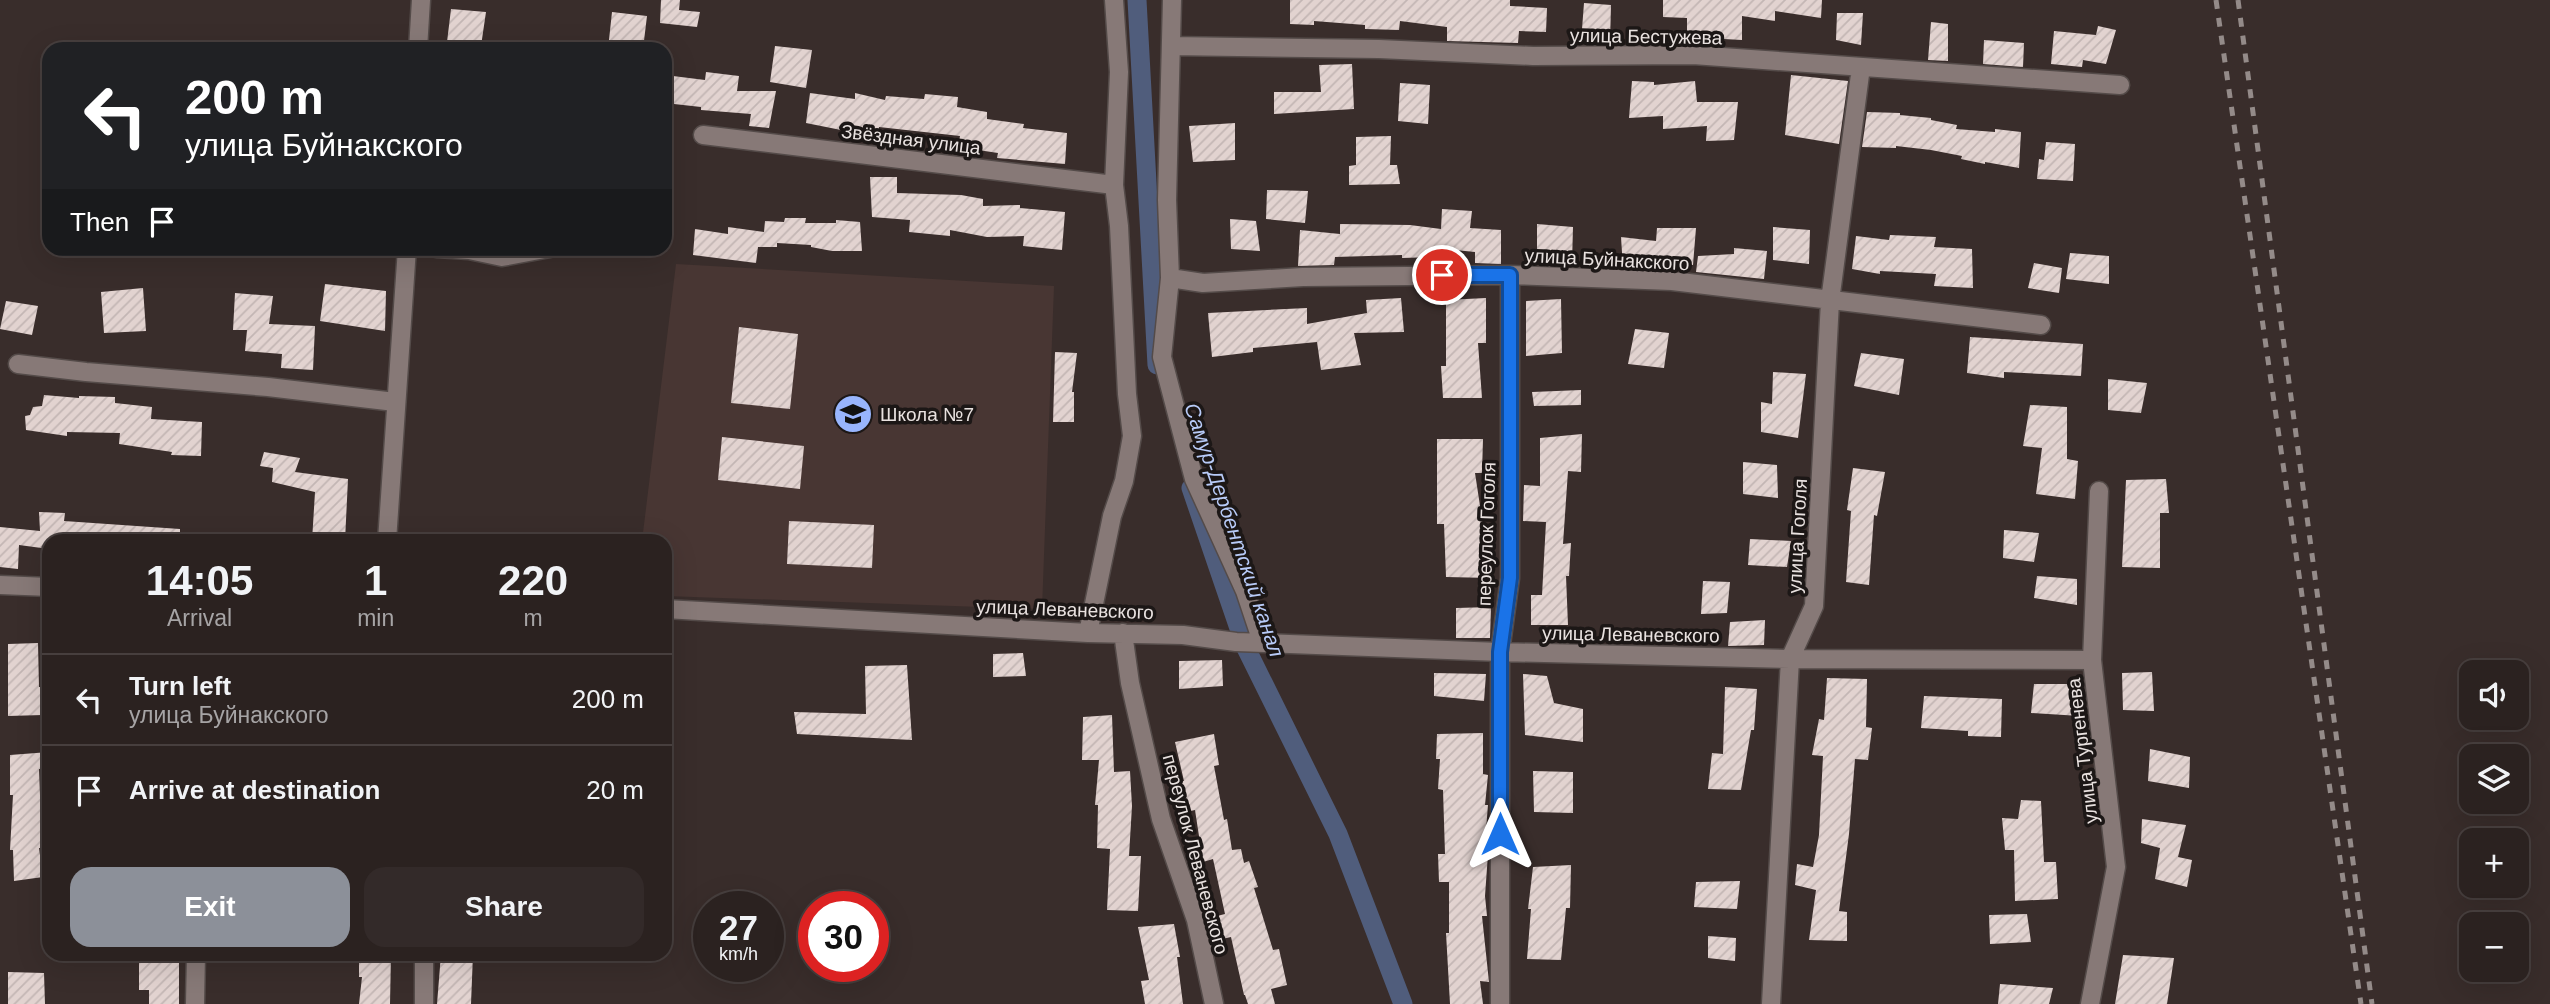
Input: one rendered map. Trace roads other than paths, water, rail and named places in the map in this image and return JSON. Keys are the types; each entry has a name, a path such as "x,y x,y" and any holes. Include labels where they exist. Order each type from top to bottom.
{"street":[{"path":"418,42 421,0"},
{"path":"1088,633 1132,436 1114,185 1119,72 1114,0"},
{"path":"1172,0 1167,201 1170,278 1162,357 1194,479 1245,591 1250,642"},
{"name":"улица Бестужева","path":"1171,46 1378,49 1534,56 1693,55 2120,85"},
{"name":"улица Гоголя","path":"1771,1004 1790,659 1814,606 1830,301 1861,67"},
{"name":"Звёздная улица","path":"703,135 1114,185"},
{"path":"387,534 406,256"},
{"name":"улица Буйнакского","path":"1170,278 1203,283 1303,277 1510,275 1672,281 2041,325"},
{"name":"переулок Гоголя","path":"1500,1004 1500,652 1510,578 1510,275"},
{"path":"18,364 268,387 396,402"},
{"name":"улица Тургенева","path":"2090,1004 2116,867 2092,660 2099,491"},
{"path":"0,585 42,587"},
{"name":"улица Леваневского","path":"672,609 1088,633 1184,635 1250,642 1500,652 1790,659 2092,660"},
{"name":"переулок Леваневского","path":"1123,633 1130,683 1161,819 1196,920 1214,1004"},
{"path":"195,1004 196,961"},
{"path":"424,961 425,1004"}],"waterway":[{"name":"Самур-Дербентский канал","path":"1137,0 1157,365"},
{"name":"Самур-Дербентский канал","path":"1191,488 1245,646 1338,834 1403,1004"}],"railway":[{"path":"2216,0 2361,1004"},
{"path":"2238,0 2372,1004"}],"place":[{"name":"Школа №7","path":"853,414"}]}
